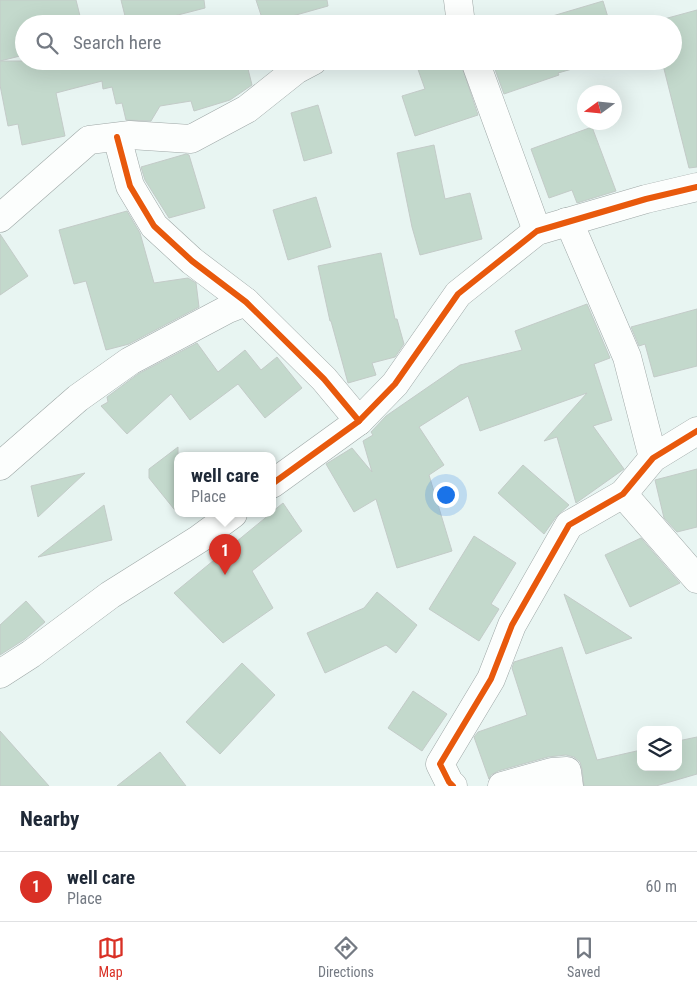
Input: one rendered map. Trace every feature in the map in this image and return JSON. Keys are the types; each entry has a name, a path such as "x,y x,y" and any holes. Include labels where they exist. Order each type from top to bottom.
{"street":[{"path":"458,0 459,15"},
{"path":"0,218 89,140 130,135 191,139 247,108 296,70"},
{"path":"478,70 537,231"},
{"path":"117,137 130,186 154,226 192,261 246,302 324,379 359,421"},
{"path":"276,481 359,421 395,384 458,294 537,231 697,186"},
{"path":"566,222 568,222 627,357 653,458"},
{"path":"0,466 78,398 130,361 228,309 246,302"},
{"path":"453,786 440,764 491,679 512,625 569,525 623,494 653,458 697,431"},
{"path":"623,494 697,579"},
{"path":"0,674 31,654 110,595 199,539 229,517"},
{"path":"502,786 552,772 567,771 570,786"}],"building":[{"path":"0,0 76,0 80,15 15,15 15,57 0,61"},
{"path":"121,0 204,0 205,8 178,15 125,15"},
{"path":"256,0 327,0 328,6 296,15 261,15"},
{"path":"603,1 607,15 556,15"},
{"path":"697,10 697,167 689,168 664,70 682,70 682,15 679,15"},
{"path":"0,61 15,61 15,70 248,70 252,85 230,100 194,111 191,101 160,106 151,121 126,120 122,103 116,104 112,87 103,89 102,81 56,93 65,136 22,145 18,124 8,126 0,85"},
{"path":"418,70 463,70 478,115 415,136 402,96 425,89"},
{"path":"495,70 568,70 558,73 559,75 504,94"},
{"path":"318,105 332,153 304,161 291,113"},
{"path":"584,130 593,130 616,191 577,203 572,190 549,198 531,149"},
{"path":"434,145 445,199 470,193 482,239 420,255 412,227 397,153"},
{"path":"186,154 189,155 205,208 169,218 145,180 141,167"},
{"path":"316,197 331,247 288,260 273,210"},
{"path":"127,211 140,233 154,283 188,278 196,283 199,307 129,344 106,350 86,281 74,284 59,230"},
{"path":"0,234 28,276 0,295"},
{"path":"381,253 395,319 397,319 404,344 395,357 372,363 376,375 348,383 330,321 318,266"},
{"path":"587,304 610,358 594,364 612,420 593,426 624,469 576,503 557,437 544,441 587,393 480,431 468,396 419,427 444,465 429,475 452,551 397,568 376,499 354,512 326,464 352,448 372,472 363,441 373,435 371,432 386,416 460,365 522,350 515,331"},
{"path":"697,309 697,366 654,377 645,344 639,346 631,327"},
{"path":"197,343 218,372 245,350 261,370 277,357 302,388 265,418 238,384 190,420 171,394 127,434 101,406 108,402 107,397 138,374"},
{"path":"178,447 178,452 174,452 174,509 149,478 149,469"},
{"path":"523,465 569,505 556,517 544,534 498,493"},
{"path":"697,469 697,527 677,532 664,518 655,480"},
{"path":"85,473 38,517 31,486"},
{"path":"283,503 302,531 252,571 273,608 223,643 174,593 266,517 276,517 276,509"},
{"path":"104,505 112,540 38,557"},
{"path":"474,536 516,563 491,604 499,609 479,641 429,609"},
{"path":"641,538 680,583 630,607 605,555"},
{"path":"377,592 417,625 396,653 386,645 325,673 307,633 364,608"},
{"path":"564,594 632,638 586,654"},
{"path":"26,601 45,622 25,639 0,655 0,625"},
{"path":"562,647 597,760 637,751 637,771 682,771 682,740 697,737 697,774 656,786 584,786 580,762 574,757 566,755 548,757 498,771 491,775 489,779 474,737 478,732 527,715 512,668 514,662"},
{"path":"242,663 275,695 220,754 186,722"},
{"path":"413,691 447,714 422,751 388,728"},
{"path":"0,731 49,786 0,786"},
{"path":"160,752 186,786 117,786"}],"cycle path":[{"path":"117,137 130,186 154,226 192,261 246,302 324,379 359,421"},
{"path":"276,481 359,421 395,384 458,294 537,231 646,199 697,187"},
{"path":"453,786 440,764 491,679 512,625 569,525 623,494 653,458 697,431"}],"place":[{"name":"well care","path":"225,575"}]}
